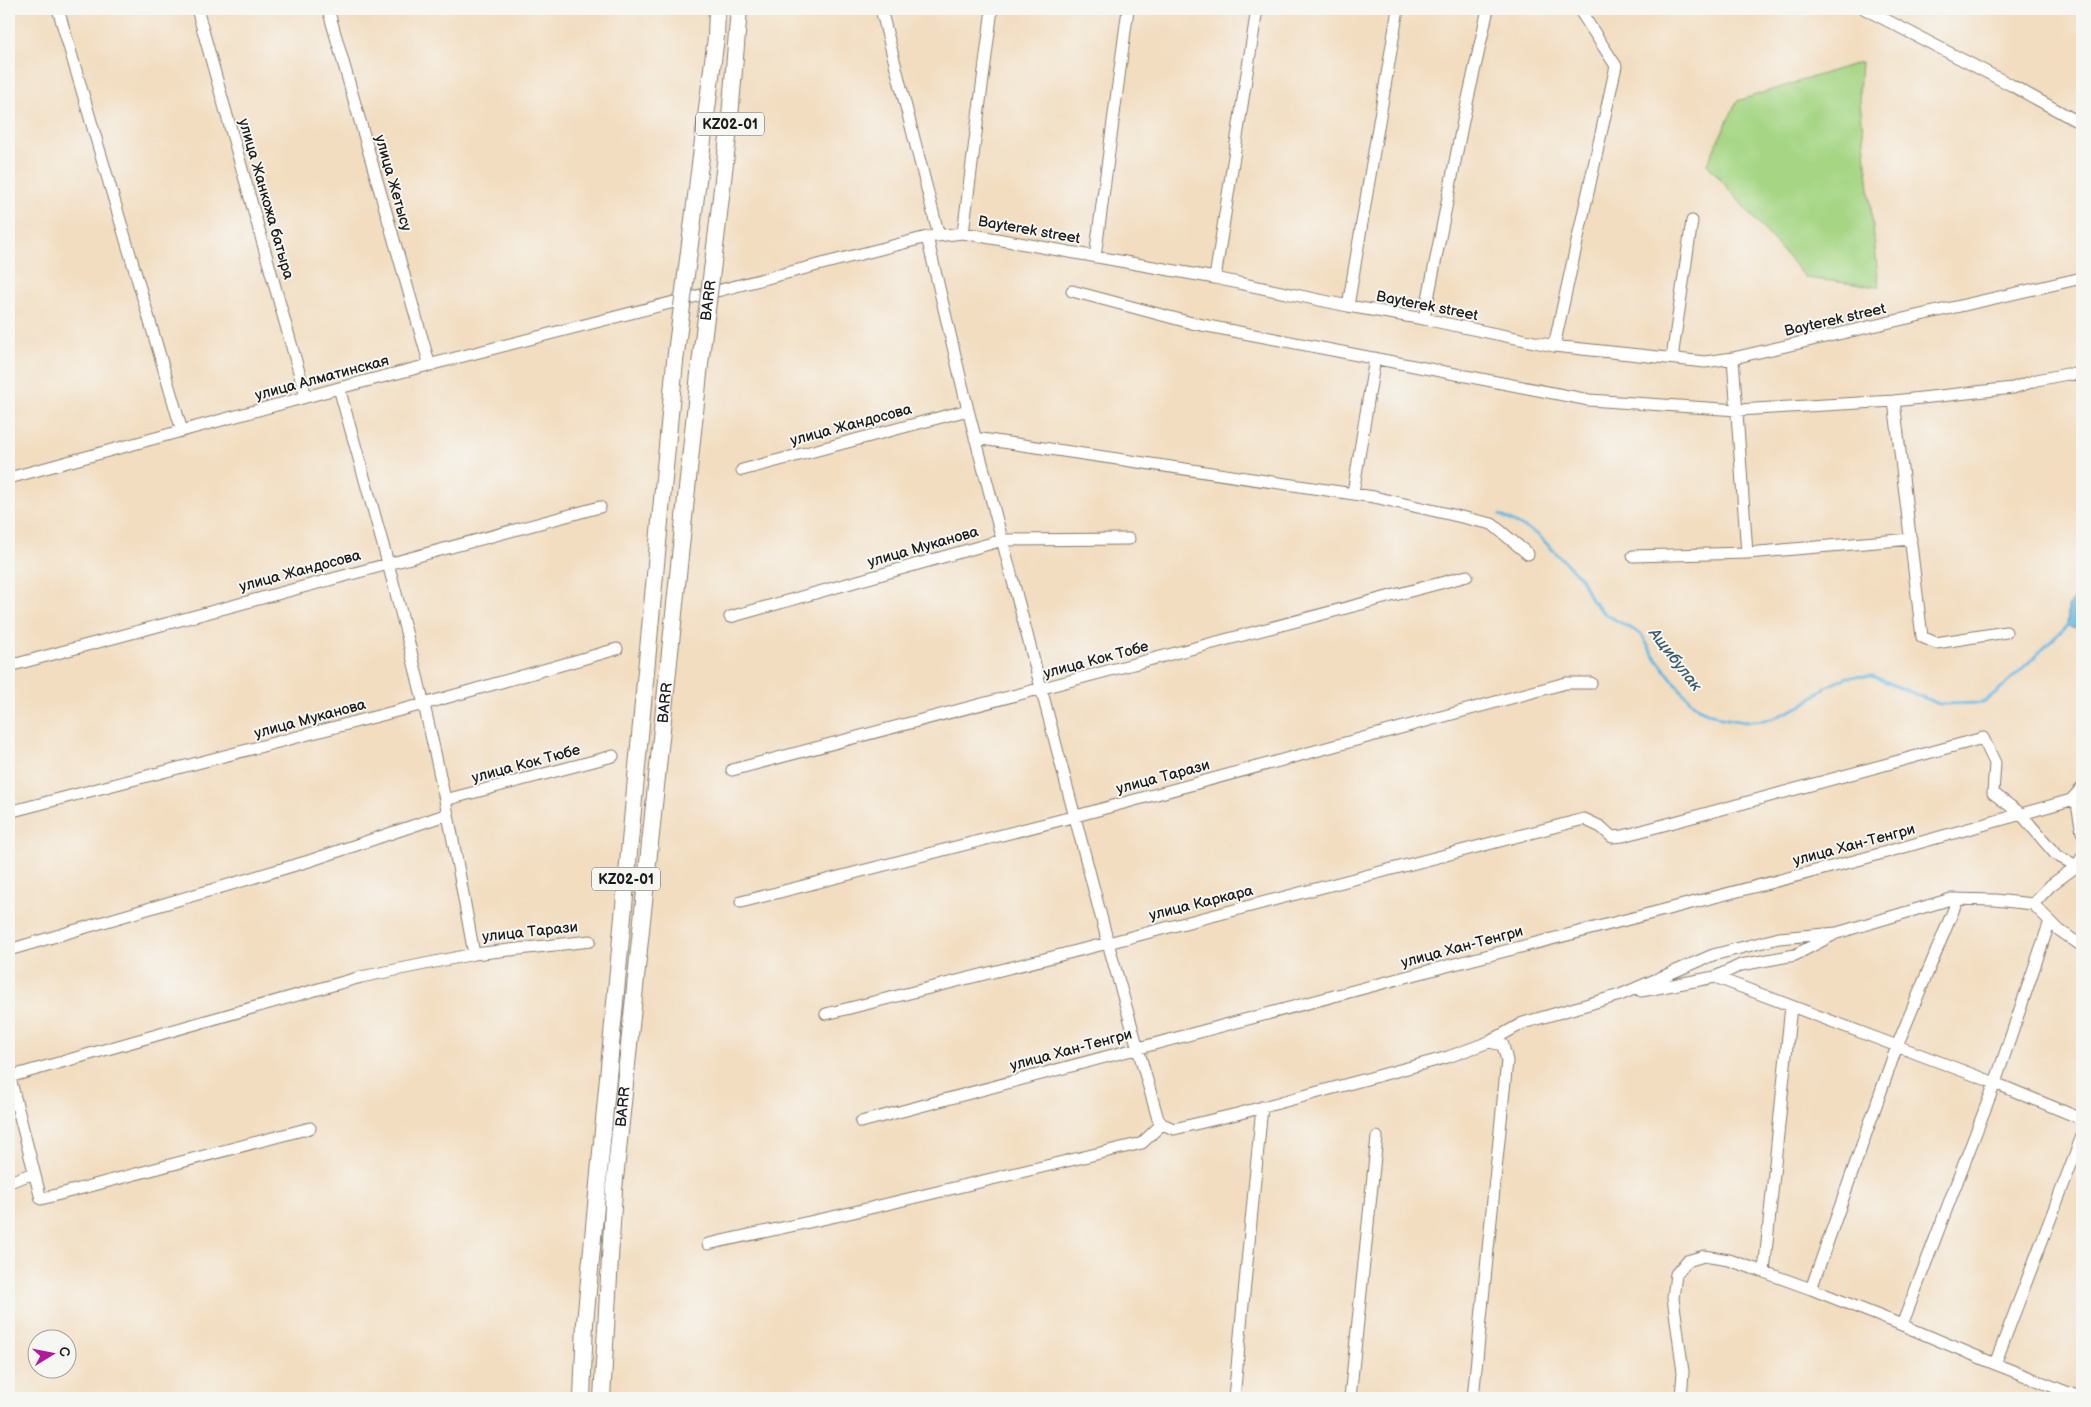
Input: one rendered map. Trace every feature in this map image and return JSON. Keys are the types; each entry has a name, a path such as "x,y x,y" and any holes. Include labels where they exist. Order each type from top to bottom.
{"highway":[{"name":"BARR","path":"582,1398 585,1323 675,361 716,37 717,9"},
{"name":"BARR","path":"602,1398 614,1189 700,364 729,128 739,9"}],"street":[{"path":"58,9 182,431"},
{"name":"улица Жанкожа батыра","path":"197,9 306,397"},
{"name":"улица Жетысу","path":"328,9 430,366"},
{"path":"880,9 939,236"},
{"path":"962,234 992,9"},
{"path":"1095,257 1128,9"},
{"path":"1215,278 1257,9"},
{"path":"1348,306 1398,9"},
{"path":"1424,319 1463,121 1488,9"},
{"path":"1554,346 1616,66 1578,9"},
{"path":"1865,9 2082,123"},
{"path":"1672,358 1692,221"},
{"name":"Bayterek street","path":"644,309 927,237 962,234 1215,278 1554,346 1705,362 1733,358 2082,278"},
{"path":"927,237 975,438 1108,943 1158,1119 1162,1124 1174,1129 1448,1057 1489,1042 1523,1023 1620,995 1714,977 1741,965 1796,955 1837,933 1951,899 1995,900 2033,904 2059,930 2082,946"},
{"path":"1072,291 1192,323 1589,400 1736,410 1894,401 2013,388 2037,380 2067,374 2082,375"},
{"name":"улица Алматинская","path":"9,478 339,388 430,366 644,309"},
{"path":"1353,494 1375,358"},
{"path":"1733,358 1746,553"},
{"path":"339,388 388,563 424,704 448,814 474,954"},
{"path":"1894,401 1922,637 1936,644 2006,632"},
{"name":"улица Жандосова","path":"742,470 968,410"},
{"path":"975,438 1374,496 1492,524 1528,554"},
{"name":"улица Жандосова","path":"9,666 600,507"},
{"name":"улица Муканова","path":"730,617 1003,540 1129,539"},
{"path":"1633,556 1746,553 1911,540"},
{"name":"улица Кок Тобе","path":"732,770 1467,576"},
{"name":"улица Муканова","path":"9,812 424,704 617,649"},
{"name":"улица Тарази","path":"741,902 1076,816 1566,683 1591,684"},
{"name":"улица Каркара","path":"826,1014 1584,819 1600,827 1612,837 1623,836 1983,738 1995,764 1993,793 2021,814"},
{"name":"улица Кок Тюбе","path":"445,800 613,756"},
{"path":"2082,788 2071,800 2077,804 2082,832"},
{"name":"улица Хан-Тенгри","path":"861,1122 1858,860 2071,800"},
{"path":"9,950 309,861 448,814"},
{"path":"2021,814 2056,854 2080,862"},
{"path":"2033,904 2052,885 2080,862"},
{"path":"1811,1289 1897,1046 1958,899"},
{"path":"1902,1326 1995,1083 2050,921"},
{"path":"1620,995 1714,955 1779,938 1837,933"},
{"name":"улица Тарази","path":"9,1076 361,977 474,954 590,941"},
{"path":"1714,977 1995,1083 2082,1120"},
{"path":"1764,1272 1791,1006"},
{"path":"1473,1398 1507,1061 1503,1045 1489,1042"},
{"path":"9,1076 41,1199 310,1128"},
{"path":"1234,1398 1262,1107"},
{"path":"708,1244 841,1215 1142,1143 1162,1124"},
{"path":"1995,1364 2082,1136"},
{"path":"1350,1398 1377,1137"},
{"path":"9,1182 34,1173"},
{"path":"1681,1398 1683,1372 1673,1298 1676,1274 1687,1261 1704,1256 1729,1260 1811,1289 2082,1398"}],"green space":[{"path":"1861,62 1859,92 1879,287 1806,278 1707,164 1737,101"}],"water":[{"path":"2073,600 2082,600 2082,629 2067,626 2068,607"}],"waterway":[{"name":"Ащибулак","path":"1500,515 1537,534 1581,578 1591,600 1605,614 1641,634 1652,653 1683,693 1698,708 1721,718 1745,722 1772,719 1803,705 1826,687 1847,677 1872,676 1939,704 1983,703 2006,684 2067,626"}]}
